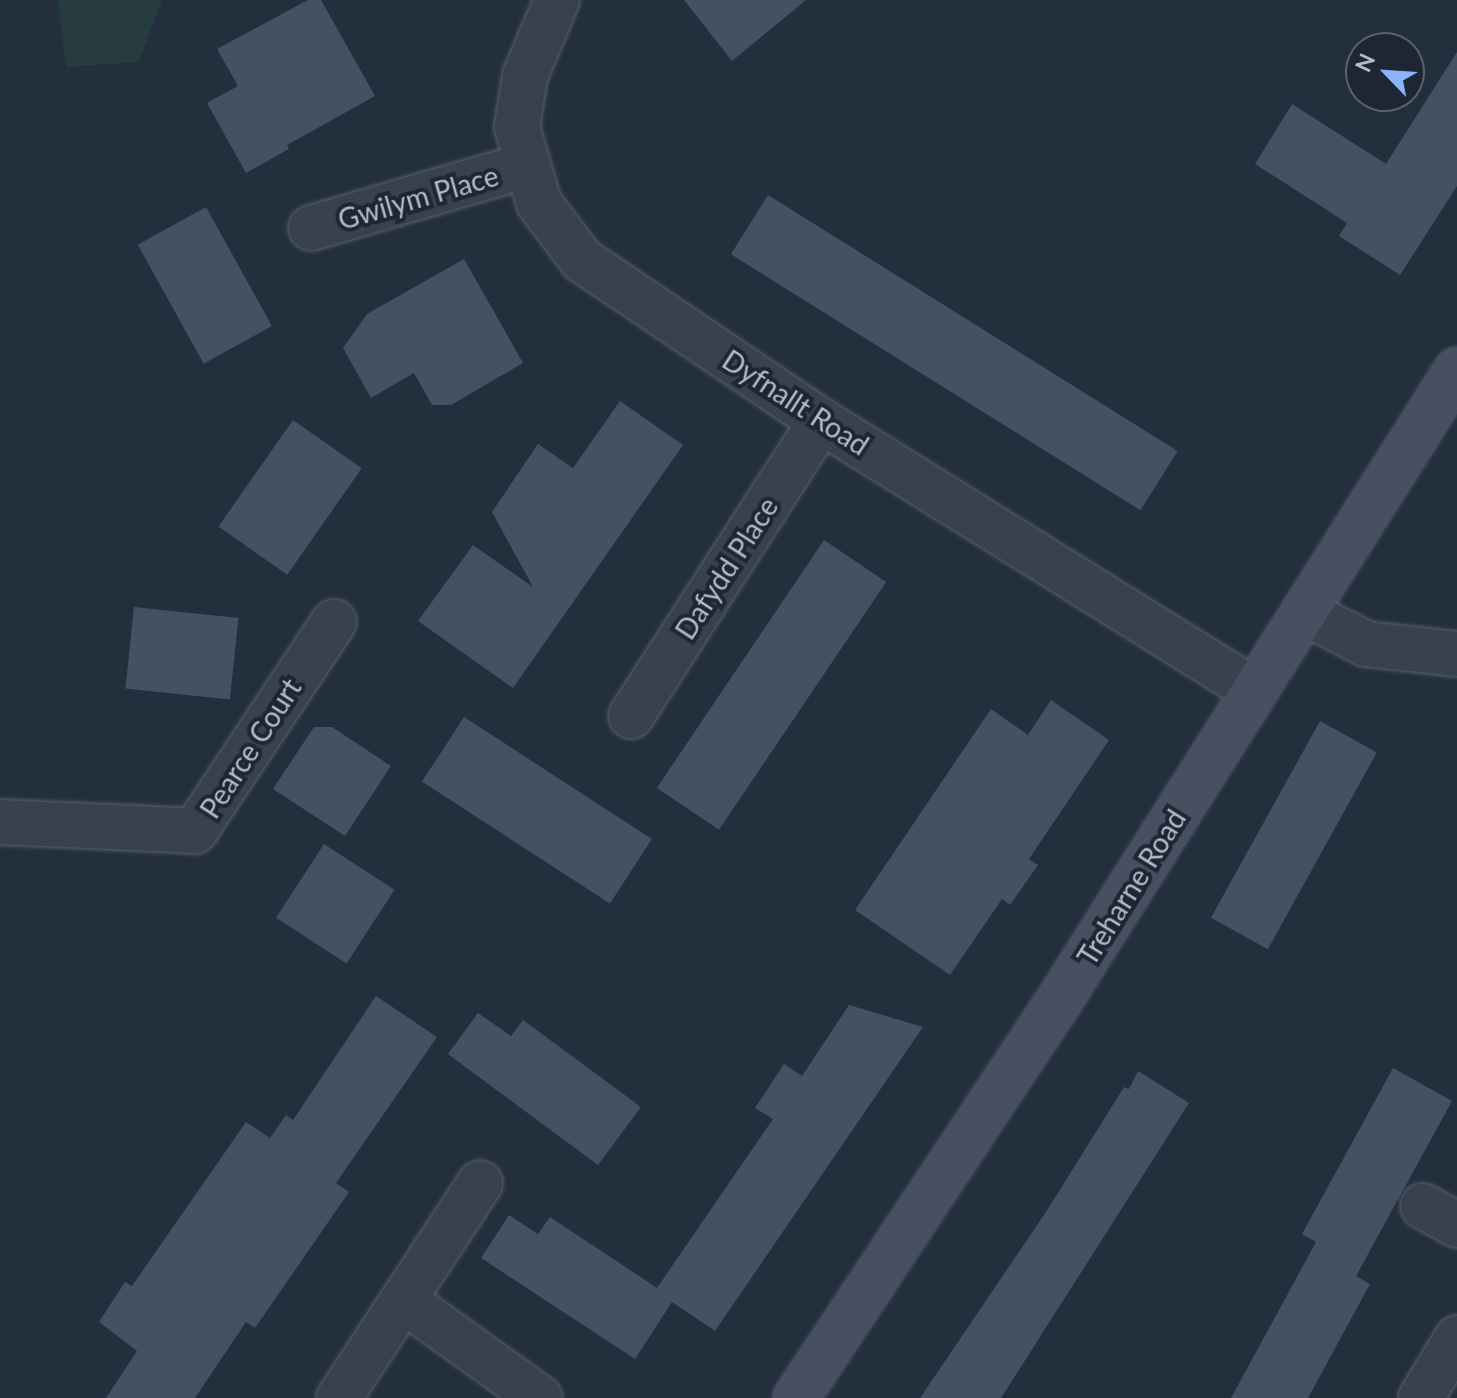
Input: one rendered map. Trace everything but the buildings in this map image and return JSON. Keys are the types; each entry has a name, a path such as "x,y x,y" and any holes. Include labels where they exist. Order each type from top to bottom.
{"street":[{"name":"Dyfnallt Road","path":"557,0 525,76 517,127 525,166 539,203 582,260 821,421 1255,691"},
{"name":"Gwilym Place","path":"311,228 525,166"},
{"name":"Treharne Road","path":"796,1398 1061,998 1457,370"},
{"name":"Dafydd Place","path":"631,716 821,421"},
{"path":"1304,612 1366,644 1457,654"},
{"name":"Pearce Court","path":"0,822 195,831 334,622"},
{"path":"339,1398 480,1183"},
{"path":"403,1300 540,1398"},
{"path":"1421,1398 1457,1338"}],"green space":[{"path":"58,0 162,0 139,62 66,67"}]}
